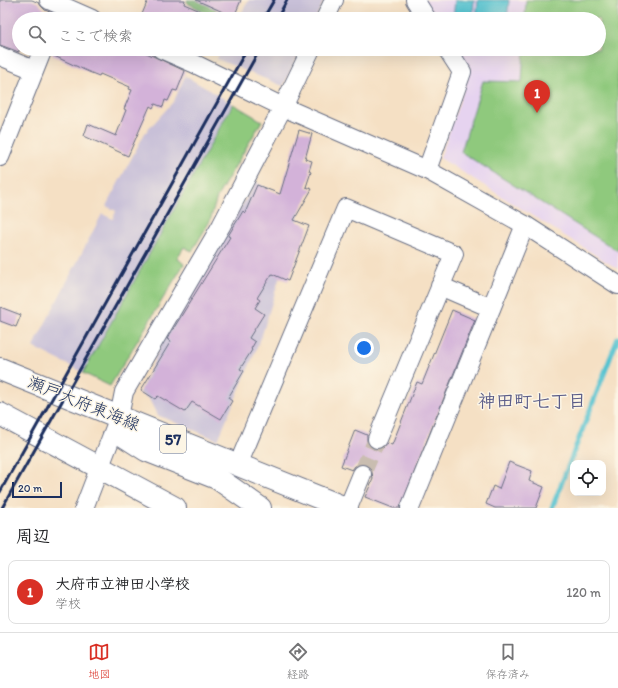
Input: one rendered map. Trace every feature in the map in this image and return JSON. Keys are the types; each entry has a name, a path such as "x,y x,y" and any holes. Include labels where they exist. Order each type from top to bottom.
{"main road":[{"name":"瀬戸大府東海線","path":"0,369 347,508"},
{"path":"0,414 175,508"},
{"name":"57","path":"119,417 121,434 146,450 217,478 260,508"}],"street":[{"path":"328,12 334,0"},
{"path":"415,0 423,12"},
{"path":"61,7 74,12"},
{"path":"0,56 34,70"},
{"path":"0,157 40,56"},
{"path":"177,56 283,107 427,170 525,225 618,285"},
{"path":"84,508 119,417 124,392 221,226 283,107 308,56"},
{"path":"427,170 462,72 452,56"},
{"path":"238,465 346,208 454,254 377,439"},
{"path":"410,508 525,225"},
{"path":"440,286 491,308"},
{"path":"347,508 362,474"}],"shaded area":[{"path":"249,0 324,0 318,12 242,12"},
{"path":"422,0 618,0 618,269 440,158 471,69 462,56 606,56 606,12 431,12"},
{"path":"218,56 298,56 283,86 217,59"},
{"path":"185,76 262,121 217,197 210,221 192,251 184,247 177,258 184,264 110,386 33,347 102,214 113,219 116,211 106,206 145,133 174,101"},
{"path":"256,182 301,208 261,338 218,440 157,415 149,399 139,393 165,334"}],"green space":[{"path":"187,0 219,0 215,11 217,12 200,12 199,9 187,3"},
{"path":"526,0 618,0 618,251 461,152 483,81 522,82 524,56 606,56 606,12 525,12"},
{"path":"233,104 262,121 217,197 210,221 192,251 184,247 177,258 184,264 110,386 83,373"}],"water":[{"path":"455,0 474,0 473,12 454,12"},
{"path":"478,0 509,0 508,12 477,12"}],"building":[{"path":"0,0 32,0 39,3 45,10 50,12 12,12 12,49 0,45"},
{"path":"148,0 185,0 184,4 203,12 143,12"},
{"path":"196,0 241,0 236,12 223,12"},
{"path":"54,56 153,56 185,71 177,91 173,90 168,101 165,100 163,107 155,104 153,108 150,106 128,156 84,136 88,124 116,136 126,110 124,109 132,90 129,89 130,87 100,74 99,76"},
{"path":"299,130 312,134 305,159 312,161 309,171 311,172 306,187 312,189 294,220 309,226 288,281 272,274 257,298 260,300 255,308 264,314 249,338 255,342 251,349 252,350 240,369 244,371 228,398 232,401 221,419 192,402 185,412 158,396 155,399 141,390 171,341 167,339 230,237 228,236 243,211 245,213 257,185 280,194"},
{"path":"0,307 21,315 16,327 0,321"},
{"path":"452,310 475,320 400,508 393,508 365,497 373,479 370,467 366,464 360,464 355,466 352,470 341,466 355,430 367,435 368,445 373,449 383,448 387,443 392,445 417,382 422,384"},
{"path":"509,462 532,471 529,481 544,487 536,508 495,508 486,504 493,486 499,489"}],"waterway":[{"path":"552,508 618,338"}],"tunnel":[{"path":"362,474 377,439"}],"railway":[{"path":"267,12 274,0"},
{"path":"281,12 287,0"},
{"path":"0,492 243,56"},
{"path":"2,508 256,56"}],"place":[{"name":"大府市立神田小学校","path":"537,113"}],"district":[{"name":"神田町七丁目","path":"532,401"}]}
